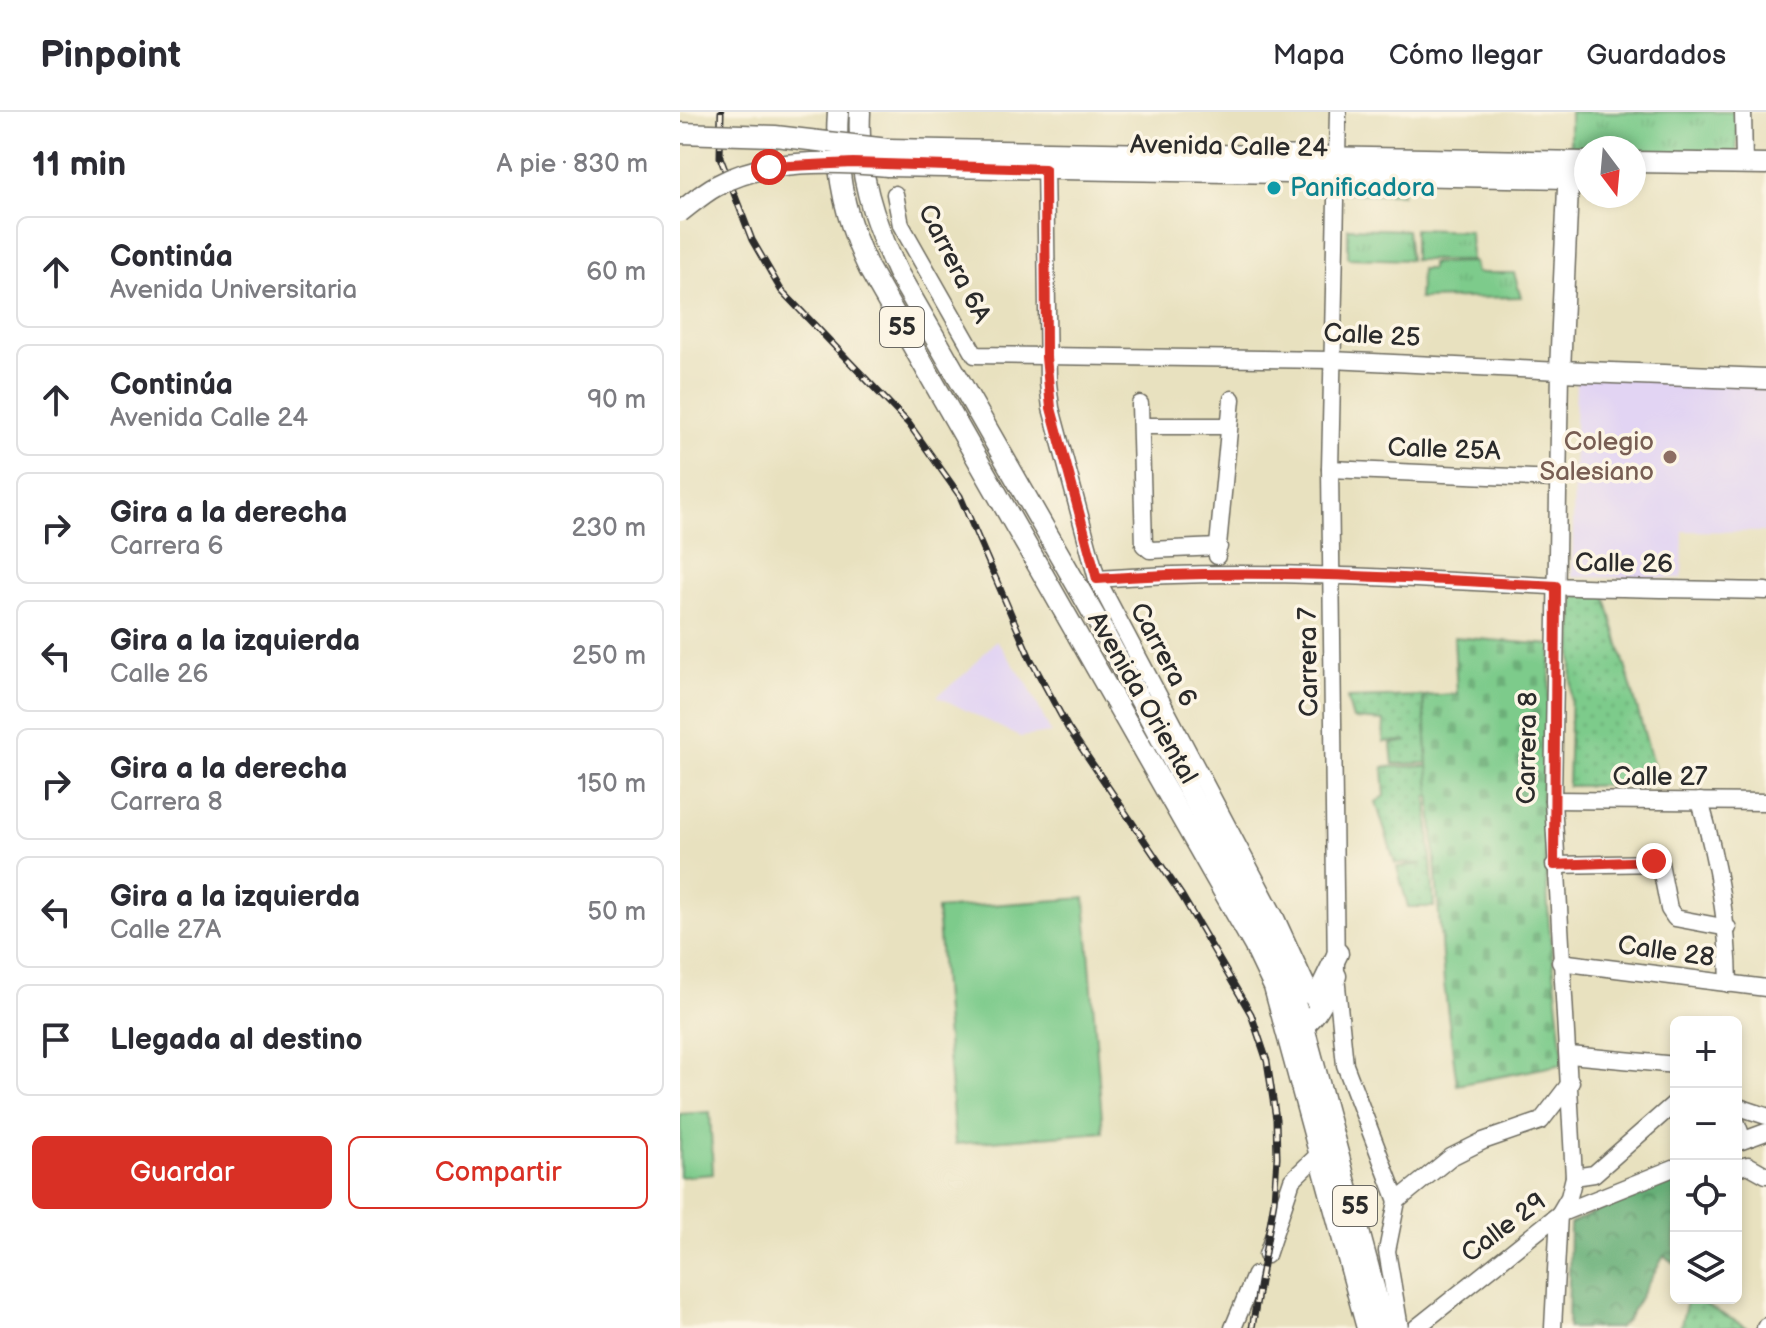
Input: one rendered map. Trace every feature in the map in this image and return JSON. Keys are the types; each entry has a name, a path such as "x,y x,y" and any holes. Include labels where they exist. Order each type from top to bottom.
{"main road":[{"name":"Avenida Oriental","path":"838,112 838,178 854,239 1254,945 1296,1031 1385,1328"},
{"name":"Avenida Oriental","path":"860,112 863,182 874,223 898,273 1102,629 1273,947 1307,998 1296,1031 1318,1155 1367,1328"},
{"path":"680,133 775,136 888,158"},
{"path":"680,212 716,185 769,167 888,158"},
{"name":"Avenida Calle 24","path":"888,158 1337,167 1574,168"},
{"path":"1646,162 1766,164"},
{"name":"Carrera 8","path":"1560,371 1574,168"},
{"name":"Calle 25","path":"1560,371 1766,379"},
{"path":"1296,1031 1307,998 1326,983 1338,953"},
{"path":"1307,998 1336,976"}],"street":[{"name":"Carrera 7","path":"1338,112 1330,469 1336,976 1345,1065 1397,1201"},
{"path":"1743,112 1744,164"},
{"name":"Carrera 6","path":"1045,161 1046,357 1051,408 1097,579 1276,918 1307,998"},
{"name":"Carrera 6A","path":"895,194 901,225 975,355"},
{"name":"Calle 25","path":"975,355 1331,360 1560,371"},
{"name":"Carrera 8","path":"1553,1328 1559,1214 1569,1197 1574,1177 1570,1055 1554,865 1556,479 1560,371"},
{"path":"1217,572 1232,399"},
{"path":"1140,404 1144,545 1150,550 1219,547"},
{"path":"1142,426 1229,426"},
{"name":"Calle 25A","path":"1330,469 1556,479"},
{"name":"Calle 26","path":"1097,579 1217,572 1332,574 1556,586 1766,591"},
{"name":"Calle 27","path":"1553,800 1766,802"},
{"path":"1700,801 1719,866 1728,928 1729,984"},
{"path":"1554,865 1660,863 1669,909 1675,918 1728,928"},
{"name":"Calle 28","path":"1560,962 1766,988"},
{"path":"1570,1055 1670,1064"},
{"path":"1400,1328 1387,1251 1397,1201 1451,1157 1483,1141 1541,1121 1571,1082"},
{"path":"1574,1177 1594,1174 1670,1107"},
{"path":"1742,1108 1766,1116"},
{"path":"1742,1141 1766,1132"},
{"path":"1267,1255 1292,1180 1318,1155"},
{"path":"1742,1166 1748,1165 1766,1175"},
{"name":"Calle 29","path":"1423,1325 1559,1214 1670,1169"},
{"path":"1233,1328 1255,1275"}],"shaded area":[{"name":"Colegio Salesiano","path":"1576,376 1766,382 1766,532 1683,531 1682,578 1572,577"},
{"path":"996,640 1028,685 1051,733 1020,737 937,696 967,672"}],"green space":[{"path":"1570,112 1737,112 1737,154 1646,155 1646,136 1574,136 1574,155 1570,155"},
{"path":"1342,178 1402,179 1402,194 1342,193"},
{"path":"1348,228 1407,230 1410,260 1348,258"},
{"path":"1414,229 1470,231 1471,260 1414,260"},
{"path":"1474,262 1476,273 1514,273 1521,297 1419,299 1421,269 1431,269 1431,263"},
{"path":"1574,595 1605,595 1659,785 1568,786"},
{"path":"1454,637 1552,645 1542,793 1549,925 1564,1064 1457,1085 1444,983 1423,696 1457,694"},
{"path":"1423,696 1428,763 1393,764 1391,744 1408,741 1383,742 1384,721 1353,719 1347,698"},
{"path":"1429,766 1431,796 1427,797 1434,907 1408,907 1397,867 1423,864 1395,863 1376,802 1385,796 1383,767"},
{"path":"1085,898 1103,1132 955,1144 937,909"},
{"path":"710,1112 713,1174 680,1177 680,1114"},
{"path":"1670,1177 1670,1260 1664,1256 1627,1320 1618,1328 1568,1328 1570,1224"},
{"path":"1686,1304 1704,1304 1748,1328 1680,1328"}],"railway":[{"path":"721,112 720,157 752,240 781,290 909,424 960,496 1030,658 1068,728 1182,896 1251,1014 1267,1061 1276,1119 1277,1157 1274,1201 1252,1328"}],"place":[{"name":"Panificadora","path":"1274,188"},
{"name":"Colegio Salesiano","path":"1670,457"}],"route":[{"path":"769,167 853,163 1045,169 1046,357 1051,408 1097,579 1217,572 1332,574 1556,586 1554,865 1654,861"}]}
